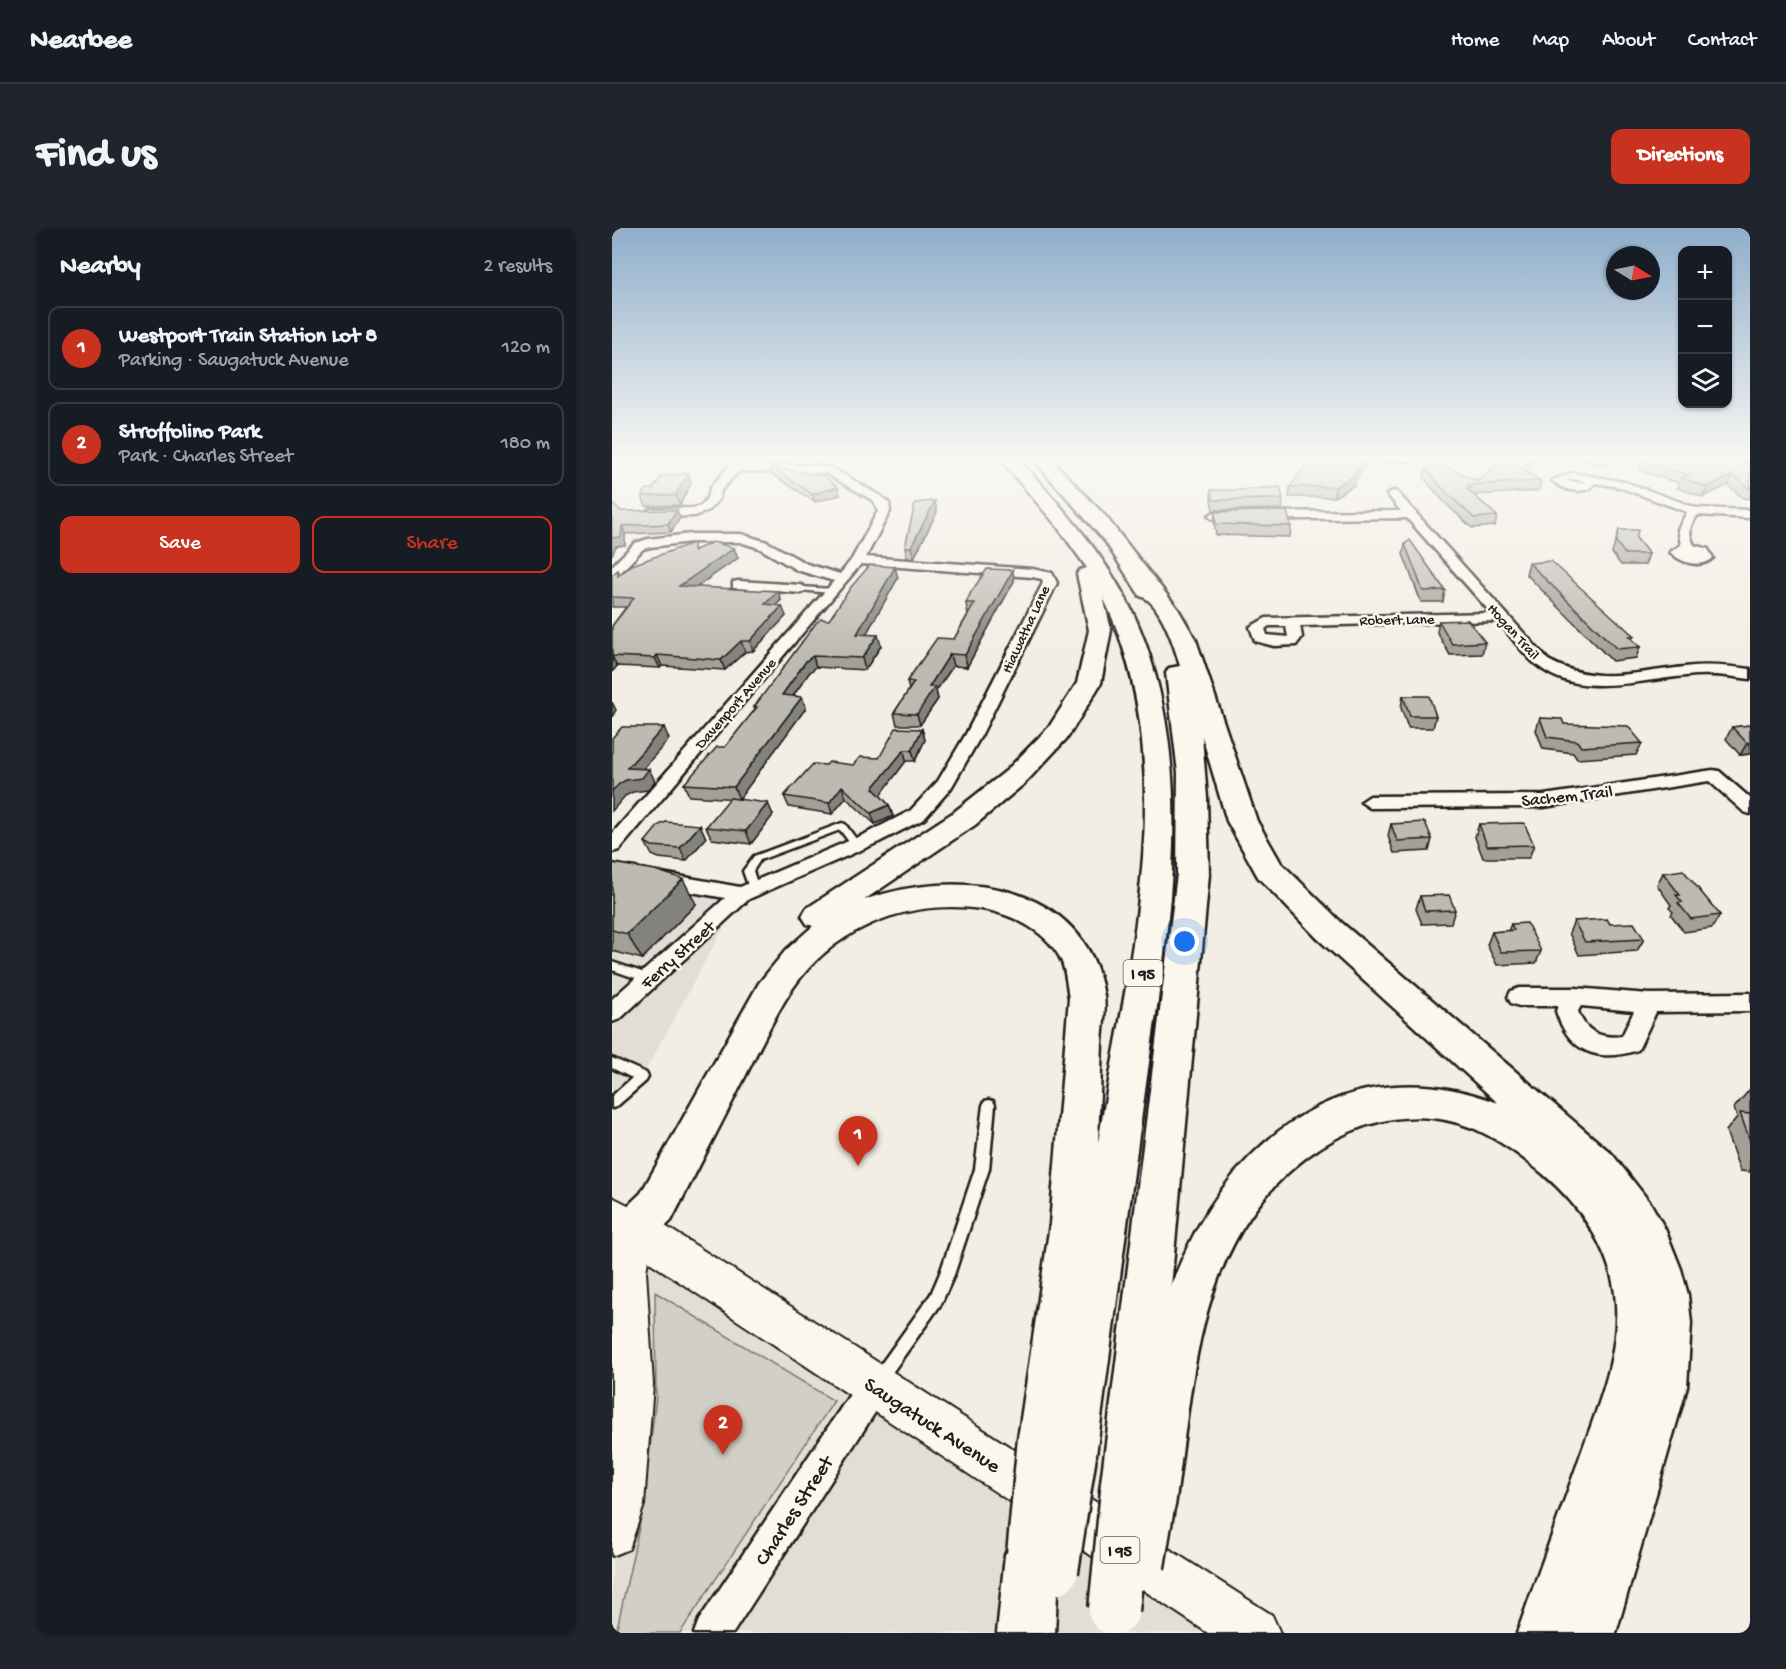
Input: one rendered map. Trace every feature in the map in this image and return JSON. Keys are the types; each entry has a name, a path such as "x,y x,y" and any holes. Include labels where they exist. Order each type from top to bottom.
{"highway":[{"path":"623,1221 738,1011 768,964 818,917 936,840 993,798 1037,756 1074,706 1095,662 1099,619 1090,581 1061,524"},
{"name":"I 95","path":"1043,1633 1043,1562 1057,1447 1149,929 1158,797 1153,728 1135,644 1105,578 1082,542 1067,524"},
{"name":"I 95","path":"1103,524 1138,573 1162,623 1183,693 1190,755 1194,830 1184,974 1138,1498"},
{"path":"1138,573 1167,609 1184,640 1242,821 1257,853 1269,870 1323,924 1597,1167 1627,1203 1654,1252 1664,1283 1669,1315 1669,1349 1663,1387 1587,1633"},
{"path":"623,1221 656,1207 771,993 790,967 813,943 856,916 890,903 926,896 978,897 1026,910 1051,926 1070,946 1082,970 1087,998 1057,1447"},
{"path":"1120,1625 1138,1498 1186,1310 1220,1227 1254,1178 1293,1142 1312,1129 1351,1110 1404,1101 1463,1108 1492,1119 1532,1140 1578,1179 1613,1226 1635,1278 1639,1307 1639,1338 1634,1371 1546,1633"},
{"path":"1026,1633 1043,1562"}],"main road":[{"name":"Saugatuck Avenue","path":"623,1221 1254,1633"},
{"path":"612,1532 620,1505 619,1447 631,1384 623,1221"}],"street":[{"path":"858,560 877,524"},
{"name":"Hogan Trail","path":"1419,524 1543,663 1571,678 1592,681 1707,669 1750,674"},
{"path":"1686,524 1683,528 1683,536 1689,548"},
{"path":"615,570 639,546 648,543 722,537 741,538 763,544 838,585"},
{"name":"Davenport Avenue","path":"612,846 858,560"},
{"name":"Hiawatha Lane","path":"748,891 856,845 917,815 945,784 974,734 1050,582 1047,576 1032,573 858,560"},
{"path":"738,585 801,589"},
{"name":"Robert Lane","path":"1292,622 1503,617"},
{"name":"Sachem Trail","path":"1370,802 1544,801 1713,775 1750,808"},
{"path":"612,871 748,891"},
{"name":"Ferry Street","path":"612,1013 748,891"},
{"path":"1519,997 1575,997 1649,1003 1750,1002"},
{"path":"1575,997 1568,1011 1570,1025 1590,1042 1615,1049 1630,1043 1649,1003"},
{"name":"Charles Street","path":"712,1633 874,1386"}],"lane":[{"path":"801,589 838,585"},
{"path":"748,891 748,871 757,858 842,826 856,845"},
{"path":"612,966 650,979"},
{"path":"612,1063 642,1077 612,1102"},
{"path":"874,1386 936,1299 947,1275 982,1169 989,1106"}],"shaded area":[{"path":"612,871 742,894 642,1077 612,1103"},
{"path":"612,1215 1254,1633 612,1633"},
{"path":"655,1292 834,1401 680,1633 616,1633 643,1509 656,1397"}],"building":[{"path":"612,524 668,524 622,526 621,537 612,538"},
{"path":"910,524 923,524 911,547 905,547"},
{"path":"1216,524 1290,524 1291,526"},
{"path":"1619,530 1638,530 1636,538 1649,554 1625,554 1616,542"},
{"path":"1410,540 1445,590 1423,591 1405,544"},
{"path":"713,542 734,548 679,586 778,591 765,604 782,606 750,641 741,641 721,660 657,655 655,658 612,656 612,626 634,598 612,597 612,575 618,570 618,576 632,565 693,543 693,551"},
{"path":"1551,561 1634,636 1629,636 1640,647 1617,649 1529,563"},
{"path":"870,565 895,567 857,634 878,635 862,658 813,656 806,661 782,695 802,697 734,787 684,784 717,747 725,747 757,707 754,707 816,623 821,619 829,620 851,587"},
{"path":"987,569 1013,570 965,655 950,654 929,687 935,687 917,714 894,713 914,682 907,681 937,638 954,639 975,603 966,603 971,592"},
{"path":"1468,620 1485,642 1452,644 1439,621"},
{"path":"1403,696 1429,696 1436,716 1410,716"},
{"path":"1540,718 1562,719 1564,724 1628,726 1642,743 1581,747 1577,741 1547,737"},
{"path":"1750,725 1750,742 1747,743 1732,727"},
{"path":"622,727 664,727 627,768 649,769 642,778 626,780 612,791 612,738"},
{"path":"896,728 922,729 912,750 904,750 873,788 889,805 871,813 842,786 829,803 784,796 813,764 826,765 829,762 853,765 860,757 879,758"},
{"path":"730,798 768,803 746,831 706,827"},
{"path":"666,822 700,825 680,848 652,846 645,842 659,825"},
{"path":"1425,822 1432,839 1397,841 1391,824"},
{"path":"1524,823 1534,845 1487,846 1479,824"},
{"path":"612,863 655,870 683,879 627,934 612,930"},
{"path":"1683,870 1720,915 1691,919 1678,903 1682,902 1676,895 1680,895 1663,873"},
{"path":"1449,895 1455,910 1425,911 1420,896"},
{"path":"1607,919 1610,924 1634,923 1644,939 1585,942 1574,921"},
{"path":"1527,923 1541,951 1501,952 1492,932 1514,930 1511,924"},
{"path":"1740,1113 1750,1114 1750,1141"}],"place":[{"name":"Westport Train Station Lot 8","path":"858,1166"},
{"name":"Stroffolino Park","path":"723,1455"}]}
